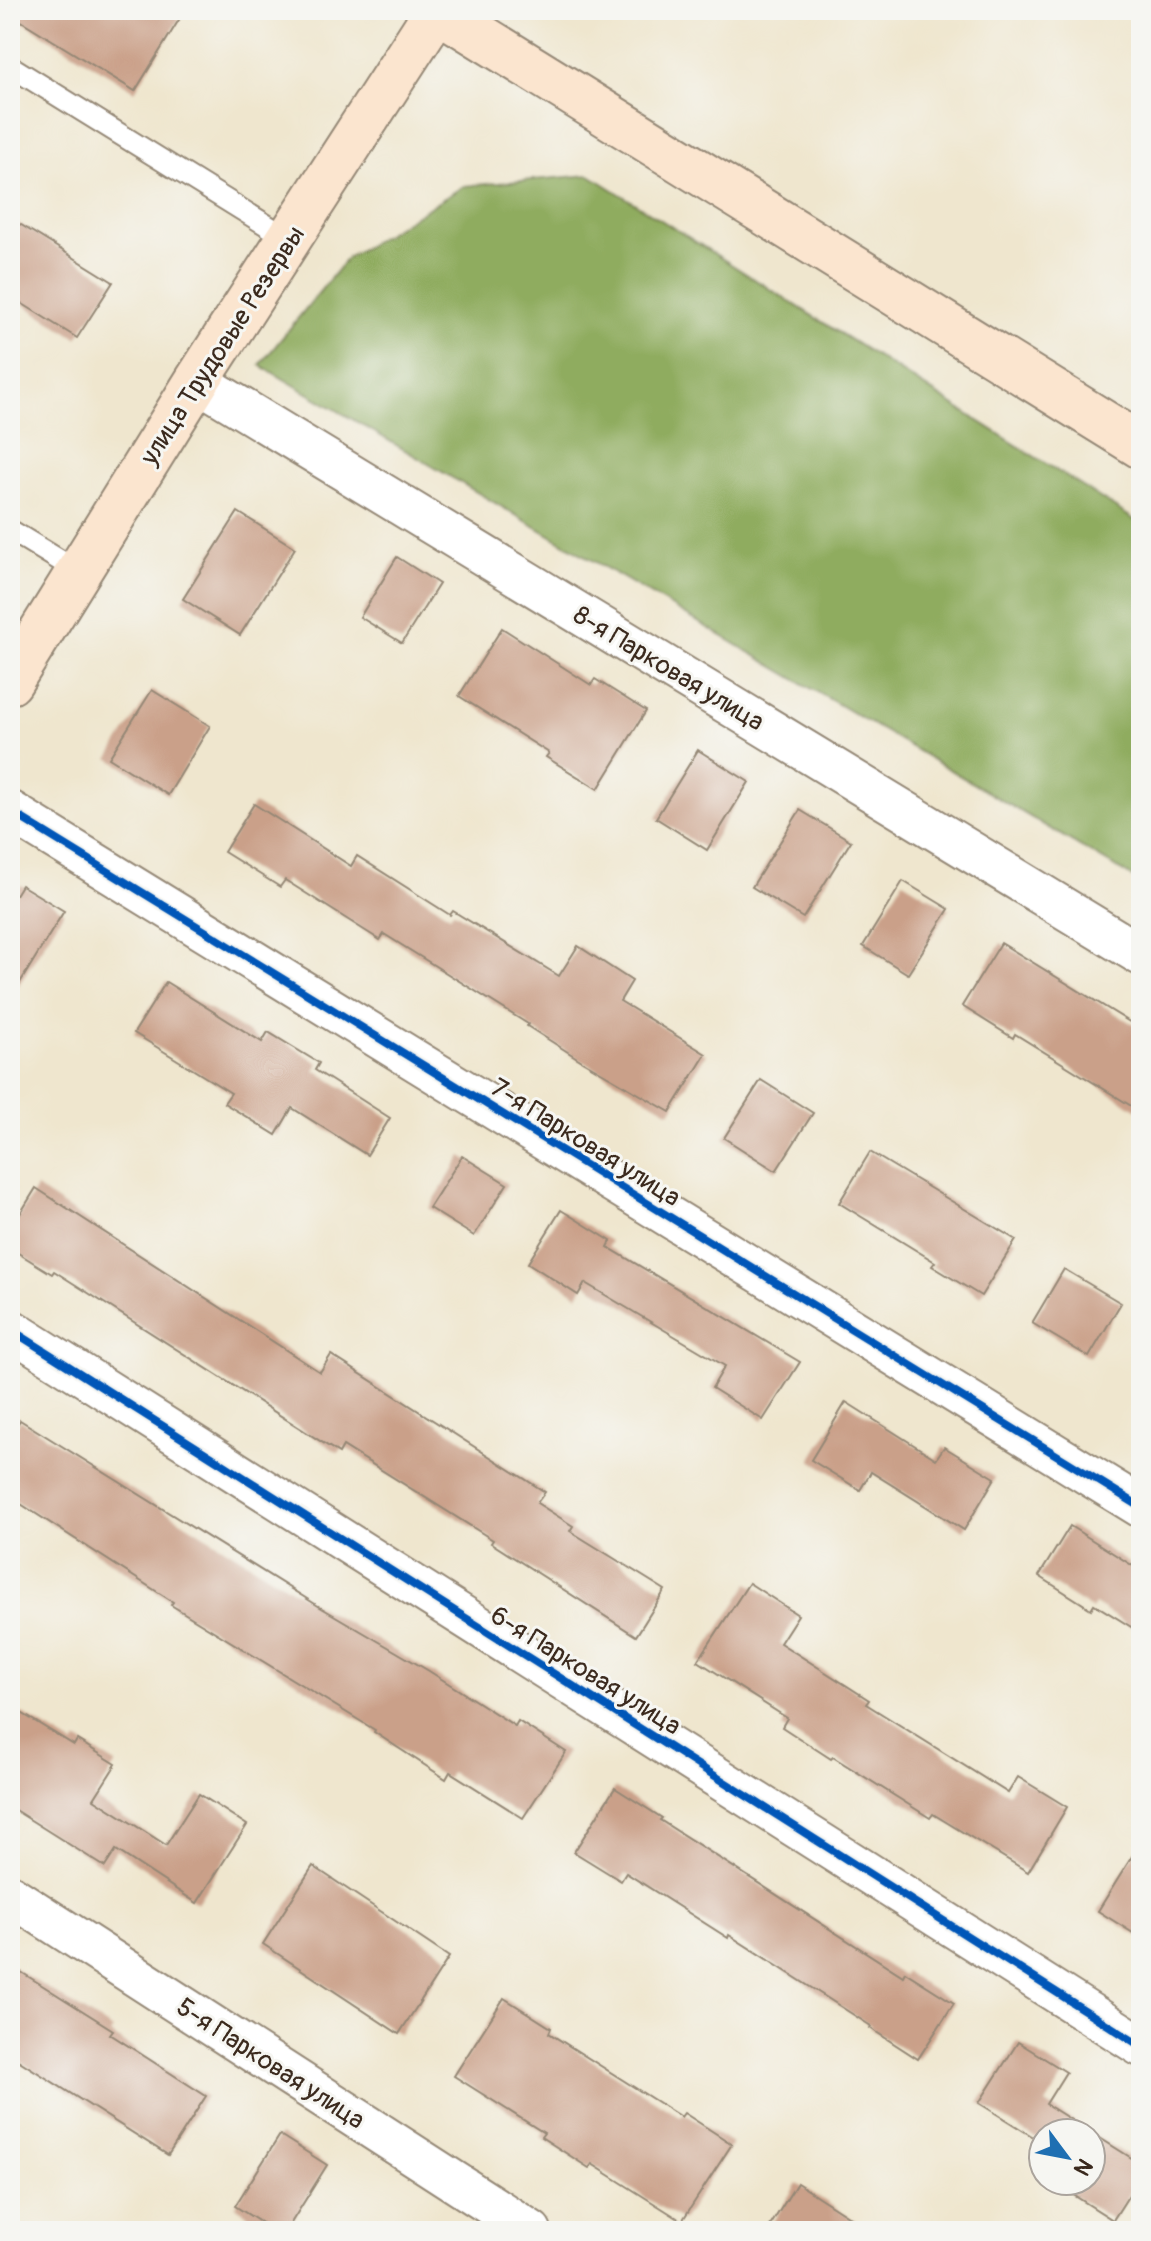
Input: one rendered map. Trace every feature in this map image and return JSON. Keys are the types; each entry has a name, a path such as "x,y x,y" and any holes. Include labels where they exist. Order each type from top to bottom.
{"main road":[{"name":"улица Трудовые Резервы","path":"10,682 197,381 438,10"},
{"path":"438,10 1141,446"}],"street":[{"name":"8-я Парковая улица","path":"197,381 1141,955"},
{"name":"7-я Парковая улица","path":"10,811 1141,1507"},
{"name":"6-я Парковая улица","path":"10,1329 1141,2046"},
{"name":"5-я Парковая улица","path":"10,1895 531,2231"}],"lane":[{"path":"10,66 289,239"},
{"path":"10,530 79,572"}],"green space":[{"path":"590,175 1141,524 1141,882 260,365 347,258 464,186"}],"building":[{"path":"10,10 185,10 135,91 10,14"},
{"path":"10,218 113,282 77,338 10,296"},
{"path":"238,512 295,548 240,635 183,599"},
{"path":"397,557 439,584 402,643 360,617"},
{"path":"502,628 591,685 595,679 646,711 598,789 546,757 549,753 459,696"},
{"path":"152,690 210,726 168,795 109,758"},
{"path":"698,750 749,782 707,850 656,818"},
{"path":"254,804 351,866 357,856 450,915 453,911 559,976 578,946 632,981 620,1001 706,1054 670,1112 582,1061 384,934 380,940 285,880 280,887 224,852"},
{"path":"800,810 851,841 803,918 752,887"},
{"path":"903,881 949,909 908,974 863,946"},
{"path":"21,885 64,911 10,999 10,903"},
{"path":"1001,943 1141,1029 1141,1112 1015,1034 1013,1038 962,1006"},
{"path":"166,982 262,1042 268,1032 319,1063 315,1070 390,1118 367,1155 292,1108 276,1135 224,1103 231,1093 134,1033"},
{"path":"761,1080 813,1113 776,1171 724,1138"},
{"path":"870,1152 1016,1240 981,1296 932,1266 935,1262 839,1203"},
{"path":"462,1156 507,1184 474,1236 429,1208"},
{"path":"36,1188 320,1372 331,1355 545,1492 537,1503 573,1526 570,1531 665,1590 636,1636 491,1543 493,1540 343,1446 339,1453 54,1271 52,1274 10,1248 10,1230"},
{"path":"561,1210 611,1241 608,1247 800,1362 763,1420 712,1388 725,1366 585,1283 578,1295 528,1263"},
{"path":"1064,1269 1121,1303 1089,1357 1032,1323"},
{"path":"846,1402 936,1459 944,1447 995,1478 964,1530 871,1472 860,1490 811,1460"},
{"path":"20,1420 515,1726 518,1721 566,1752 523,1818 450,1772 446,1779 375,1730 171,1605 173,1602 10,1497 10,1436"},
{"path":"1070,1526 1141,1571 1141,1633 1094,1604 1091,1609 1039,1576"},
{"path":"749,1583 798,1615 780,1643 869,1700 866,1704 1008,1793 1018,1777 1067,1807 1028,1872 933,1814 930,1818 833,1757 831,1759 782,1727 787,1718 698,1661"},
{"path":"10,1706 74,1745 77,1740 116,1764 94,1799 166,1845 199,1794 247,1825 197,1903 116,1850 105,1867 10,1807"},
{"path":"615,1788 903,1976 905,1972 954,2003 918,2059 729,1935 728,1938 626,1873 621,1881 574,1852"},
{"path":"1141,1842 1141,1938 1098,1911"},
{"path":"313,1866 449,1957 399,2034 263,1944"},
{"path":"10,1965 113,2030 110,2034 206,2096 168,2155 10,2055"},
{"path":"504,1998 551,2028 549,2033 681,2117 684,2113 732,2144 682,2221 592,2164 589,2168 541,2137 544,2133 454,2076"},
{"path":"1018,2042 1066,2072 1046,2104 1067,2117 1027,2117 1027,2133 979,2103"},
{"path":"280,2135 327,2165 286,2231 274,2231 235,2206"},
{"path":"1107,2143 1141,2164 1141,2176 1113,2220 1077,2197 1107,2197"},
{"path":"797,2183 871,2231 767,2231"}],"cycle path":[{"path":"10,811 1141,1507"},
{"path":"10,1329 1141,2046"}]}
